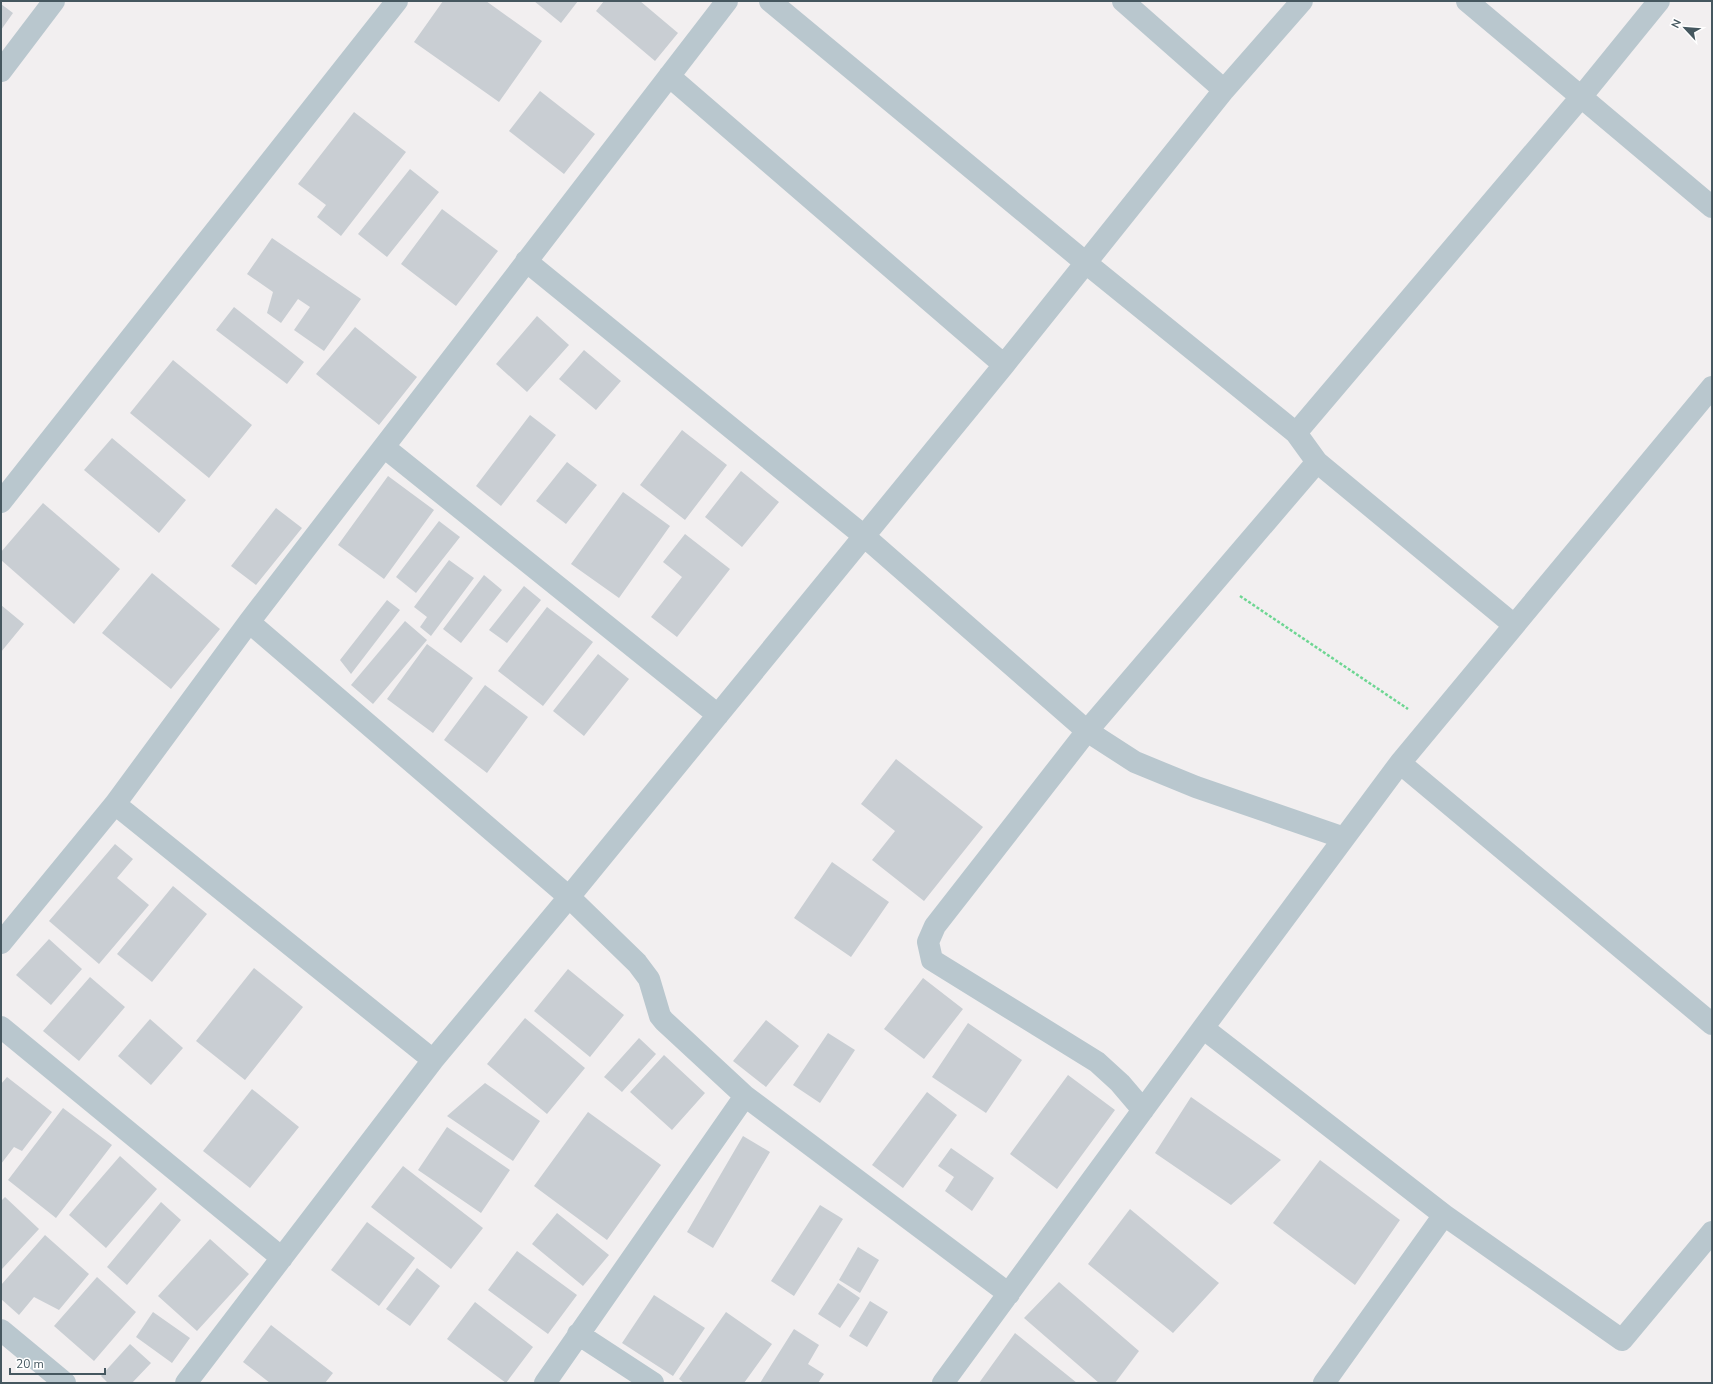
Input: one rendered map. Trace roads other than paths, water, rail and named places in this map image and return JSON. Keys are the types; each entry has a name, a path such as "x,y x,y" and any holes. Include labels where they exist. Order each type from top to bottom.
{"street":[{"path":"1,71 54,1"},
{"path":"1,502 397,1"},
{"path":"1,943 115,804 248,622 727,1"},
{"path":"770,1 1086,263 1296,433 1317,462 1514,626"},
{"path":"1123,1 1224,90"},
{"path":"186,1383 433,1060 569,897 1004,365 1224,90 1302,1"},
{"path":"1467,1 1712,207"},
{"path":"1296,433 1581,97 1659,1"},
{"path":"669,76 1004,365"},
{"path":"526,261 864,536 1087,731 1135,762 1189,784 1344,838"},
{"path":"943,1383 1203,1028 1400,763 1712,387"},
{"path":"384,447 718,715"},
{"path":"1143,1110 1120,1083 1097,1062 932,960 928,942 935,926 1087,731 1317,462"},
{"path":"248,622 569,897 637,963 648,979 660,1016 664,1021 745,1096 1009,1294"},
{"path":"1400,763 1712,1024"},
{"path":"115,804 433,1060"},
{"path":"1,1027 282,1258"},
{"path":"1203,1028 1444,1215 1622,1340 1712,1232"},
{"path":"544,1383 745,1096"},
{"path":"1324,1383 1444,1215"},
{"path":"1,1330 66,1383"},
{"path":"578,1334 653,1383"}]}
